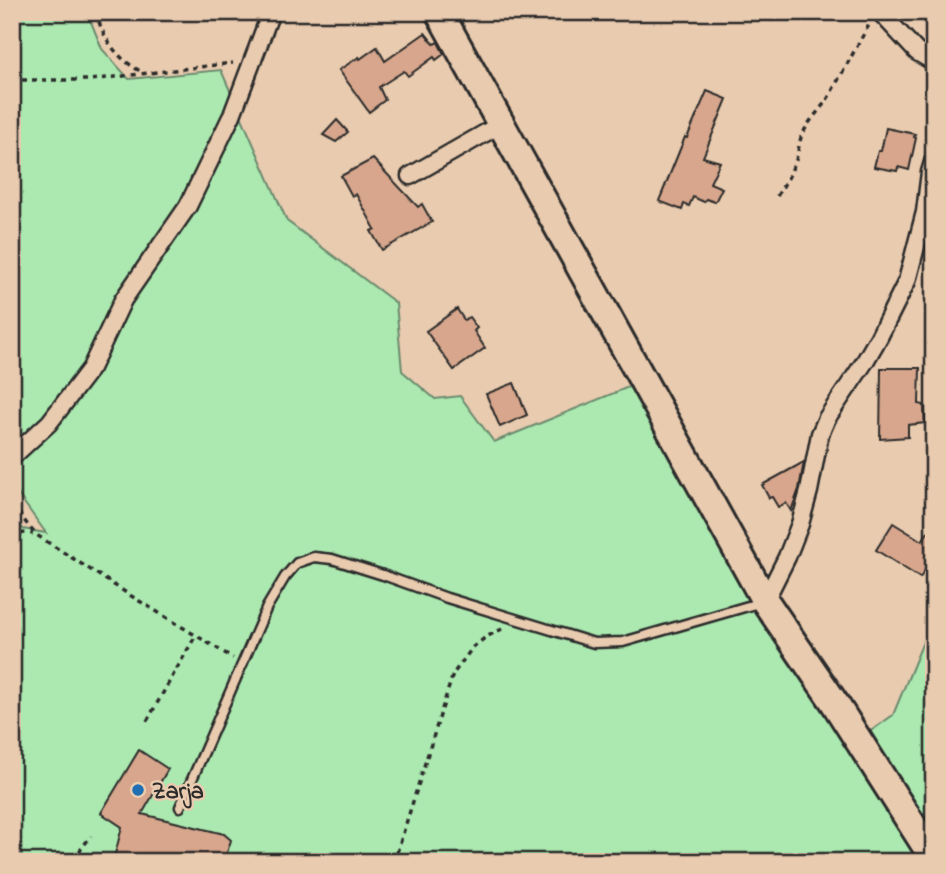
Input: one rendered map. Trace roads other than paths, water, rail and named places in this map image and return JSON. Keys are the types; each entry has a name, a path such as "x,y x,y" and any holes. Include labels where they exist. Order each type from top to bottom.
{"main road":[{"path":"439,12 765,601 834,702 934,859"}],"street":[{"path":"12,457 49,423 90,369 123,300 188,206 232,115 271,12"},
{"path":"876,16 916,52 934,62"},
{"path":"410,176 501,124"},
{"path":"765,601 800,524 820,434 879,337 907,281 925,212 934,159"}],"lane":[{"path":"180,807 267,607 297,563 314,557 341,562 594,643 623,642 765,601"}],"place":[{"name":"Zarja","path":"138,790"}]}
